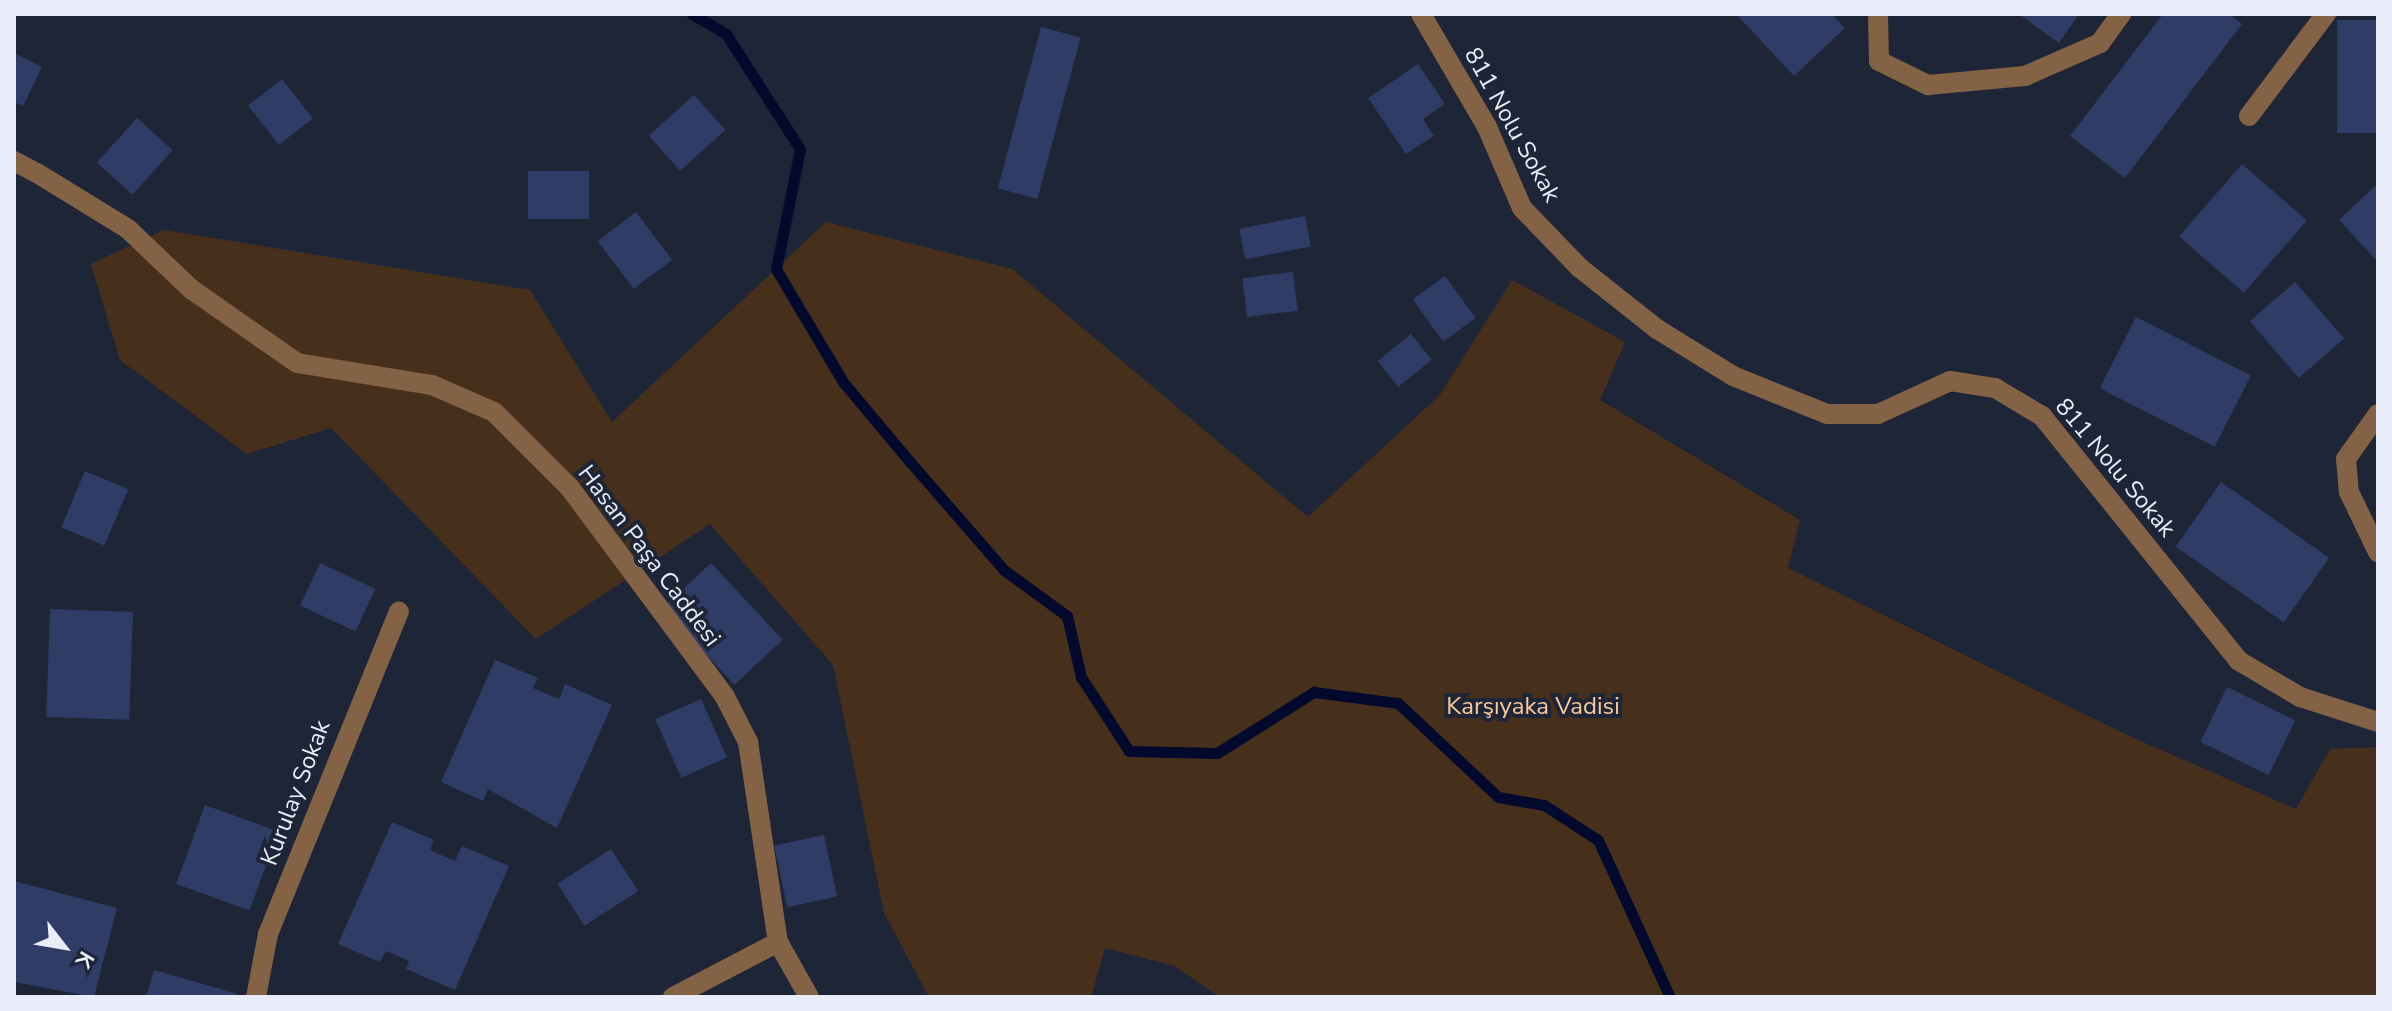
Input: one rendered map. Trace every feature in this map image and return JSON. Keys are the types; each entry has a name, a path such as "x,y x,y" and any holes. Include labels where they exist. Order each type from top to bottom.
{"street":[{"name":"811 Nolu Sokak","path":"1421,14 1487,127 1522,208 1580,268 1657,329 1733,376 1827,414 1878,414 1950,381 1995,388 2042,416 2239,661 2300,697 2378,722"},
{"path":"1878,14 1879,61 1928,85 2025,76 2100,43 2121,14"},
{"path":"2249,116 2326,14"},
{"name":"Hasan Paşa Caddesi","path":"14,161 128,229 191,289 297,363 432,385 494,412 570,488 725,697 748,742 778,942 809,997"},
{"path":"2378,414 2346,459 2349,492 2378,552"},
{"name":"Kurulay Sokak","path":"256,997 268,934 399,612"},
{"path":"673,997 778,942"}],"green space":[{"name":"Karşıyaka Vadisi","path":"826,222 1012,269 1308,517 1440,395 1512,280 1625,342 1600,400 1800,520 1788,568 2127,735 2296,809 2330,749 2378,747 2378,997 1219,997 1175,966 1105,948 1091,997 929,997 884,913 833,665 710,524 536,639 331,428 247,454 120,360 91,264 164,230 530,290 612,422"}],"building":[{"path":"1736,14 1832,14 1845,28 1794,76"},
{"path":"2019,14 2079,14 2059,43"},
{"path":"2163,14 2229,14 2242,24 2125,178 2070,136"},
{"path":"2337,20 2378,20 2378,133 2337,133"},
{"path":"1041,27 1081,38 1037,199 998,188"},
{"path":"14,53 42,67 23,106 14,102"},
{"path":"1418,64 1445,104 1423,119 1434,136 1406,154 1368,98"},
{"path":"282,79 313,118 279,145 248,105"},
{"path":"694,95 725,130 680,171 649,136"},
{"path":"137,118 173,150 133,195 97,163"},
{"path":"2242,164 2307,220 2244,293 2179,236"},
{"path":"528,171 589,171 589,219 528,219"},
{"path":"2378,183 2378,262 2339,220"},
{"path":"636,212 672,260 634,289 598,241"},
{"path":"1305,216 1311,246 1245,259 1239,229"},
{"path":"1293,272 1298,311 1247,317 1242,278"},
{"path":"1445,276 1476,318 1443,342 1413,300"},
{"path":"2295,282 2344,339 2299,378 2250,321"},
{"path":"2136,317 2251,376 2215,447 2100,388"},
{"path":"1411,334 1432,360 1398,387 1378,361"},
{"path":"85,471 128,489 104,546 61,527"},
{"path":"2221,482 2329,558 2284,622 2176,547"},
{"path":"320,563 375,589 355,631 300,606"},
{"path":"711,563 783,640 734,685 663,608"},
{"path":"50,609 133,612 129,720 46,717"},
{"path":"495,660 538,678 533,688 559,699 565,684 612,705 557,828 488,789 483,801 441,782"},
{"path":"2227,687 2295,720 2269,775 2200,742"},
{"path":"701,699 727,757 681,778 655,719"},
{"path":"205,805 278,832 250,911 176,884"},
{"path":"392,822 434,840 430,850 455,861 462,846 509,866 455,990 406,969 409,961 386,951 380,962 338,944"},
{"path":"824,835 837,897 787,907 774,846"},
{"path":"611,849 638,891 585,926 557,884"},
{"path":"14,881 117,908 94,997 14,982"},
{"path":"154,970 238,994 237,997 146,997"}],"waterway":[{"path":"692,14 726,34 800,149 776,269 843,382 1004,570 1067,616 1081,677 1129,751 1217,753 1314,692 1398,703 1498,797 1544,805 1598,840 1670,997"}]}
